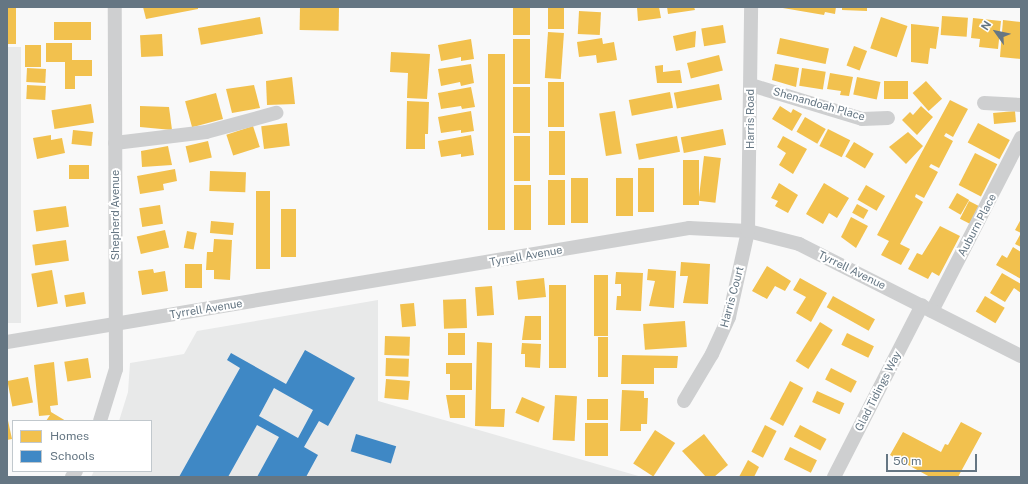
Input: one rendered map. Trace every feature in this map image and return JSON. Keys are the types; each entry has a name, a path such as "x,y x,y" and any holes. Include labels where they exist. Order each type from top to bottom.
{"street":[{"name":"Shepherd Avenue","path":"100,420 116,369 115,7"},
{"name":"Harris Road","path":"748,231 751,7"},
{"name":"Shenandoah Place","path":"750,85 862,119 888,118"},
{"path":"984,104 1021,105"},
{"path":"115,143 206,132 276,113"},
{"name":"Auburn Place","path":"927,308 1021,138"},
{"name":"Tyrrell Avenue","path":"7,342 689,228 748,231 799,244 927,308 1019,350"},
{"name":"Harris Court","path":"684,401 712,354 729,316 748,231"},
{"name":"Glad Tidings Way","path":"834,477 927,308"}],"shaded area":[{"path":"7,47 21,47 21,323 7,323"},
{"path":"378,300 378,401 642,477 91,477 94,472 152,472 152,420 119,420 128,392 130,363 184,354 197,331"}],"building: Homes":[{"path":"7,7 16,7 16,44 7,44"},
{"path":"143,7 198,7 198,9 146,19"},
{"path":"300,7 339,8 339,31 300,30"},
{"path":"513,7 530,7 530,35 513,35"},
{"path":"548,7 564,7 564,29 548,29"},
{"path":"637,7 659,7 661,18 638,21"},
{"path":"667,7 694,7 695,10 668,14"},
{"path":"777,7 836,7 835,14 825,12 824,15"},
{"path":"842,7 867,7 867,11 842,10"},
{"path":"579,11 601,12 600,35 578,34"},
{"path":"942,16 968,18 967,37 941,35"},
{"path":"260,17 263,34 201,45 198,28"},
{"path":"881,17 907,26 897,57 870,48"},
{"path":"973,18 1001,21 998,49 979,47 980,39 971,38"},
{"path":"1003,20 1021,22 1021,59 1000,57"},
{"path":"54,22 91,22 91,40 54,40"},
{"path":"911,24 939,27 936,49 930,48 928,64 911,62"},
{"path":"723,25 726,43 704,46 701,28"},
{"path":"696,31 695,47 676,51 673,36"},
{"path":"548,32 564,33 561,79 545,78"},
{"path":"162,34 163,56 141,57 140,35"},
{"path":"602,38 603,44 614,42 617,60 597,63 596,55 579,57 577,42"},
{"path":"780,38 829,48 826,64 777,54"},
{"path":"471,39 474,59 461,61 461,57 441,61 438,45"},
{"path":"513,39 530,39 530,84 513,84"},
{"path":"46,43 72,43 72,60 92,60 92,76 75,76 75,89 65,89 65,62 46,62"},
{"path":"25,45 41,45 41,67 25,67"},
{"path":"854,46 867,51 860,71 846,66"},
{"path":"391,52 430,54 427,99 407,98 408,73 390,72"},
{"path":"488,54 505,54 505,230 488,230"},
{"path":"719,55 723,71 691,79 687,63"},
{"path":"471,64 474,83 461,86 460,82 441,86 438,69"},
{"path":"775,64 799,68 796,87 772,80"},
{"path":"663,65 663,72 680,70 682,83 657,83 655,66"},
{"path":"27,68 46,69 45,83 26,82"},
{"path":"802,68 826,72 823,90 799,86"},
{"path":"830,73 853,77 849,96 840,95 841,91 827,89"},
{"path":"292,77 295,104 267,105 266,81"},
{"path":"857,77 880,82 877,100 853,95"},
{"path":"884,81 908,81 908,99 884,99"},
{"path":"926,81 942,99 929,111 913,93"},
{"path":"548,82 564,82 564,127 548,127"},
{"path":"719,84 722,100 677,108 674,93"},
{"path":"27,85 46,86 45,100 26,99"},
{"path":"254,85 260,108 232,113 226,89"},
{"path":"471,87 475,107 462,109 461,106 441,109 438,93"},
{"path":"513,87 530,87 530,133 513,133"},
{"path":"670,92 673,108 632,116 629,100"},
{"path":"216,93 223,119 192,127 185,101"},
{"path":"950,100 968,109 953,137 946,133 944,136 953,141 939,168 931,164 929,167 938,172 924,198 916,194 915,197 923,202 900,244 910,249 901,265 881,255 889,241 877,235"},
{"path":"407,101 429,102 428,134 425,134 425,149 406,149"},
{"path":"91,104 94,123 54,129 51,110"},
{"path":"140,106 169,107 172,130 140,127"},
{"path":"780,106 791,113 793,109 802,114 792,131 772,119"},
{"path":"921,106 933,117 917,135 902,120 910,112 913,115"},
{"path":"471,111 474,131 461,133 461,130 441,133 438,117"},
{"path":"615,111 622,153 606,156 599,114"},
{"path":"1015,111 1016,122 994,124 993,113"},
{"path":"805,117 826,129 817,144 796,132"},
{"path":"287,123 290,146 264,149 261,126"},
{"path":"978,123 1010,140 999,159 968,142"},
{"path":"253,126 260,147 233,156 226,135"},
{"path":"723,129 726,145 684,153 681,137"},
{"path":"828,129 850,140 842,157 819,146"},
{"path":"73,130 93,132 91,146 72,144"},
{"path":"549,131 565,131 565,175 549,175"},
{"path":"908,132 923,146 906,164 889,147"},
{"path":"51,135 51,140 62,138 65,153 37,159 33,138"},
{"path":"471,135 474,155 461,157 461,154 441,157 438,141"},
{"path":"514,136 530,136 530,181 514,181"},
{"path":"677,136 680,152 639,160 636,144"},
{"path":"783,136 807,149 793,174 779,165 786,153 777,147"},
{"path":"208,141 212,158 189,163 186,146"},
{"path":"854,142 874,154 865,168 845,157"},
{"path":"168,146 172,165 142,167 141,151"},
{"path":"975,153 997,164 981,196 959,185"},
{"path":"704,156 721,158 715,203 699,201"},
{"path":"683,160 699,160 699,205 683,205"},
{"path":"69,165 89,165 89,179 69,179"},
{"path":"638,168 654,168 654,212 638,212"},
{"path":"175,169 177,181 163,184 164,190 140,194 137,176"},
{"path":"210,171 246,172 245,192 209,191"},
{"path":"571,178 588,178 588,223 571,223"},
{"path":"616,178 633,178 633,216 616,216"},
{"path":"548,180 565,180 565,225 548,225"},
{"path":"779,183 798,195 788,213 775,206 778,201 771,198"},
{"path":"824,183 849,198 837,218 829,213 823,224 806,214"},
{"path":"514,185 531,185 531,230 514,230"},
{"path":"866,185 885,196 877,211 858,200"},
{"path":"256,191 270,191 270,269 256,269"},
{"path":"957,193 969,200 961,215 948,208"},
{"path":"969,201 979,206 970,224 960,219"},
{"path":"857,204 868,210 864,219 852,213"},
{"path":"160,205 163,224 142,227 139,208"},
{"path":"66,206 69,227 36,231 33,211"},
{"path":"281,209 296,209 296,257 281,257"},
{"path":"851,217 868,226 856,248 841,237"},
{"path":"1021,219 1021,233 1015,230"},
{"path":"211,221 234,223 233,235 210,233"},
{"path":"940,226 960,236 939,276 932,272 928,279 908,269 917,253 922,255"},
{"path":"165,230 169,248 141,254 137,237"},
{"path":"187,231 197,233 194,250 184,248"},
{"path":"1021,233 1021,247 1015,244"},
{"path":"214,239 232,240 230,280 214,279 214,270 206,270 207,252 213,252"},
{"path":"66,240 69,261 35,266 32,245"},
{"path":"1013,247 1021,252 1021,279 996,265 1002,255 1007,258"},
{"path":"681,262 710,264 708,304 683,303 688,276 680,276"},
{"path":"185,264 202,264 202,288 185,288"},
{"path":"767,266 791,281 785,291 775,286 767,299 752,291"},
{"path":"153,269 154,273 165,271 168,291 142,295 138,271"},
{"path":"648,269 676,271 674,308 649,306 655,281 647,280"},
{"path":"52,270 58,303 37,307 31,274"},
{"path":"616,272 643,273 641,311 616,310 617,296 621,296 621,284 615,284"},
{"path":"1002,273 1021,284 1021,293 1014,288 1005,302 990,293"},
{"path":"594,275 608,275 608,336 594,336"},
{"path":"544,278 546,297 518,300 516,281"},
{"path":"800,278 827,293 811,322 796,313 806,297 793,290"},
{"path":"549,285 566,285 566,368 549,368"},
{"path":"492,286 494,315 477,316 475,287"},
{"path":"84,292 86,304 66,307 64,295"},
{"path":"833,296 875,319 869,331 827,307"},
{"path":"985,296 1005,308 995,323 976,311"},
{"path":"466,299 467,328 444,329 443,300"},
{"path":"414,303 416,326 402,327 400,304"},
{"path":"525,316 541,316 541,340 522,340"},
{"path":"685,321 687,347 645,350 643,324"},
{"path":"820,322 833,330 808,369 796,361"},
{"path":"448,333 465,333 465,355 448,355"},
{"path":"847,333 874,346 868,358 841,345"},
{"path":"385,336 410,337 409,356 384,355"},
{"path":"598,337 608,337 608,377 598,377"},
{"path":"477,342 492,343 491,409 505,409 504,427 475,426"},
{"path":"522,343 541,344 540,368 525,367 525,354 521,354"},
{"path":"622,355 678,356 677,368 654,368 654,384 621,384"},
{"path":"88,358 91,378 67,382 64,362"},
{"path":"386,358 409,359 408,377 385,376"},
{"path":"54,362 58,405 50,406 51,412 64,420 47,420 50,415 39,416 34,365"},
{"path":"446,363 472,363 472,390 450,390 450,374 446,374"},
{"path":"831,368 857,381 851,393 825,380"},
{"path":"28,377 33,403 12,407 7,381"},
{"path":"386,379 410,381 408,400 384,398"},
{"path":"790,381 803,388 783,426 770,419"},
{"path":"622,390 644,391 644,398 648,398 647,424 641,424 641,431 620,431"},
{"path":"817,391 844,403 840,414 812,402"},
{"path":"446,395 465,395 465,418 450,418"},
{"path":"555,395 577,396 575,441 553,440"},
{"path":"522,397 545,407 538,422 515,413"},
{"path":"587,399 608,399 608,420 587,420"},
{"path":"7,416 12,439 7,440"},
{"path":"961,422 982,433 958,477 930,477 890,455 903,432 941,452 945,444 948,445"},
{"path":"585,423 608,423 608,456 585,456"},
{"path":"765,425 777,431 763,458 751,452"},
{"path":"800,425 826,439 820,451 794,436"},
{"path":"655,430 675,443 653,477 633,464"},
{"path":"704,434 728,465 714,477 706,477 682,451"},
{"path":"790,447 817,460 811,473 784,460"},
{"path":"748,460 759,467 754,477 739,477"}],"building: Schools":[{"path":"305,350 355,378 328,426 319,421 304,447 318,455 306,477 257,477 279,437 257,425 228,477 179,477 240,368 227,360 231,353 286,384","holes":["274,388 313,410 298,438 259,416"]},
{"path":"356,434 396,446 391,463 351,451"}]}
